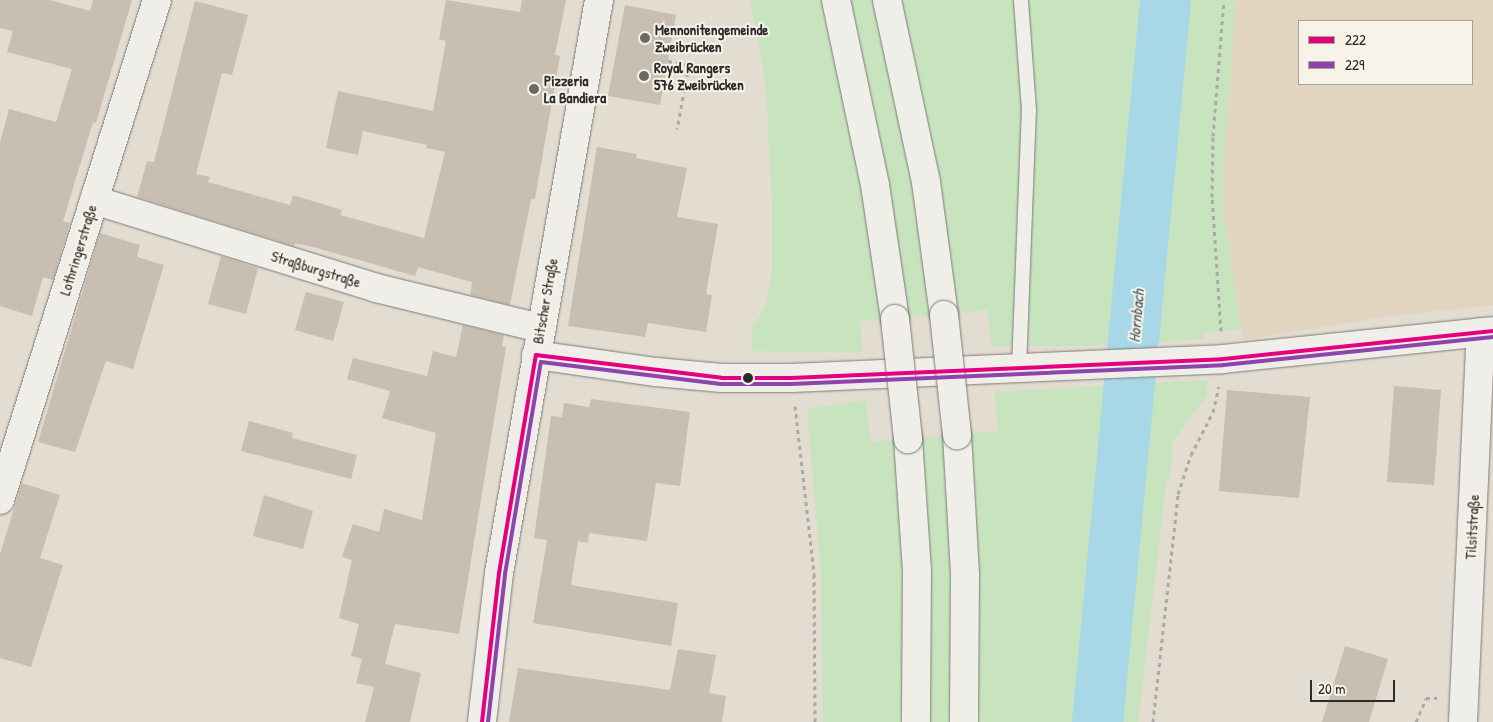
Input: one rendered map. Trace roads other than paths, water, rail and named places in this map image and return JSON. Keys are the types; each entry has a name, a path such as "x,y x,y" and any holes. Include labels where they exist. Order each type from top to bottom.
{"main road":[{"name":"Lothringerstraße","path":"0,500 157,0"},
{"name":"Bitscher Straße","path":"482,722 499,573 540,328 599,0"},
{"path":"836,0 876,185 895,319 908,439 916,570 916,722"},
{"path":"887,0 926,182 944,314 957,435 965,575 964,722"},
{"name":"Straßburgstraße","path":"94,200 376,288 540,328"},
{"path":"536,355 656,372 722,378 791,378 1210,360 1487,331"},
{"name":"Tilsitstraße","path":"1463,722 1487,331"}],"lane":[{"path":"1019,368 1029,110 1021,0"}],"waterway":[{"name":"Hornbach","path":"1097,722 1165,0"}],"place":[{"name":"Mennonitengemeinde Zweibrücken","path":"645,38"},
{"name":"Royal Rangers 576 Zweibrücken","path":"644,76"},
{"name":"Pizzeria La Bandiera","path":"534,89"}]}
